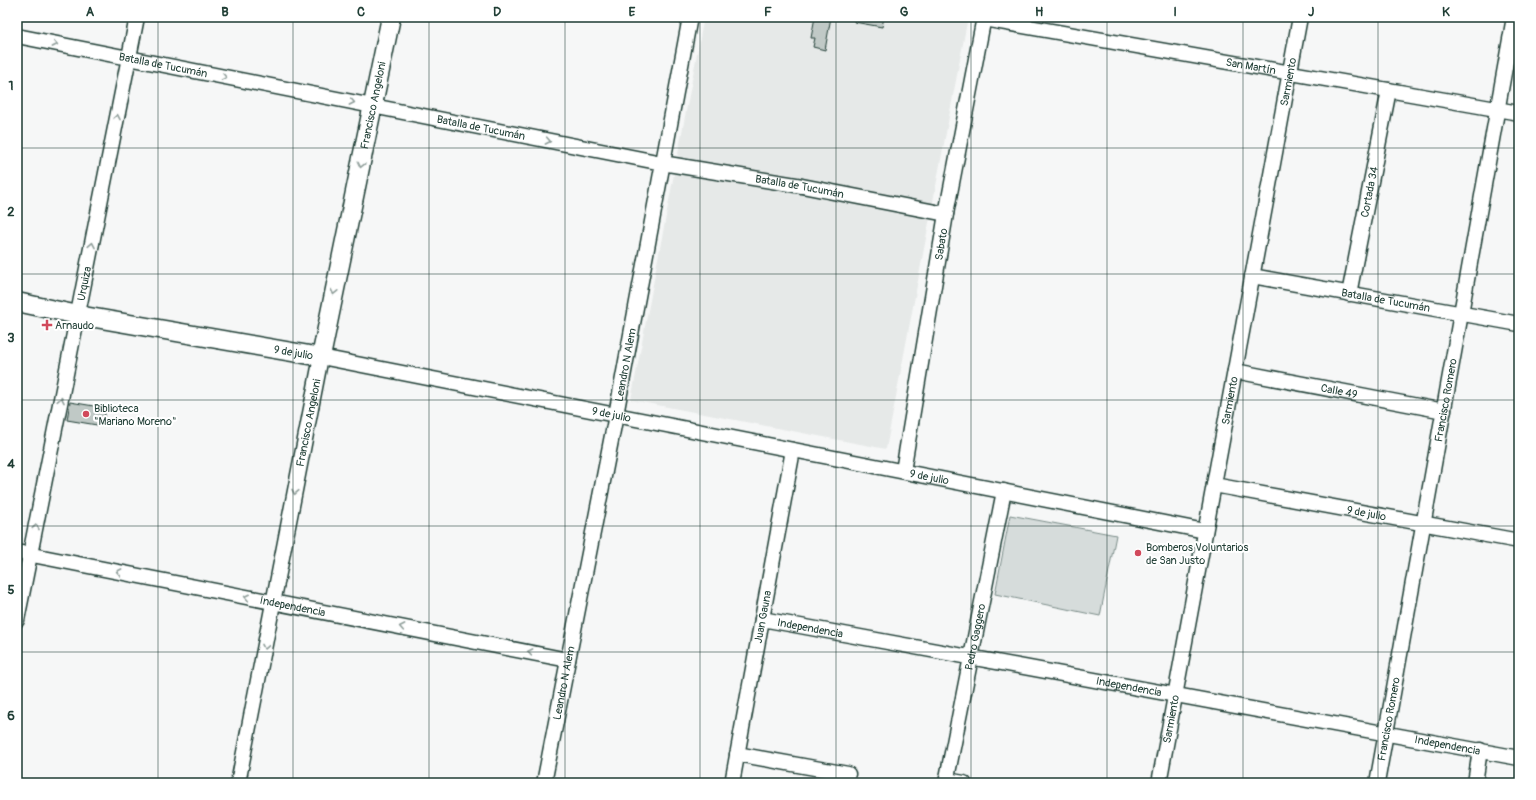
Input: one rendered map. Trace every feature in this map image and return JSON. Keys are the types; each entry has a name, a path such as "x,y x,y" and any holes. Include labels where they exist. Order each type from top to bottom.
{"main road":[{"name":"Francisco Angeloni","path":"321,357 391,17"},
{"name":"9 de julio","path":"17,302 78,315 321,357"}],"street":[{"name":"Urquiza","path":"17,620 24,554 78,315 137,17"},
{"name":"Leandro N Alem","path":"544,783 616,415 690,17"},
{"name":"Sarmiento","path":"1159,783 1300,17"},
{"name":"Francisco Romero","path":"1377,783 1514,17"},
{"name":"San Martín","path":"984,18 1519,113"},
{"name":"Sabato","path":"903,471 946,214 984,18"},
{"name":"Batalla de Tucumán","path":"17,36 662,163 802,186 946,214"},
{"name":"Cortada 34","path":"1349,294 1389,90"},
{"name":"Batalla de Tucumán","path":"1252,276 1519,324"},
{"name":"9 de julio","path":"321,357 1205,531"},
{"name":"Francisco Angeloni","path":"238,783 321,357"},
{"name":"Calle 49","path":"1235,372 1444,411"},
{"name":"Juan Gauna","path":"732,783 793,450"},
{"name":"9 de julio","path":"1214,484 1519,541"},
{"name":"Pedro Gaggero","path":"947,781 970,657 1004,491"},
{"name":"Independencia","path":"24,554 568,660"},
{"name":"Independencia","path":"762,619 1519,758"},
{"path":"1475,783 1480,750"},
{"path":"737,754 848,774"},
{"path":"947,781 964,783"}],"shaded area":[{"path":"704,17 968,17 886,449 631,400"},
{"path":"1010,515 1116,535 1100,616 995,594"}],"building":[{"path":"815,17 831,17 825,50 813,47 815,38 811,38"},
{"path":"855,17 884,17 882,27 854,22"},
{"name":"Biblioteca \"Mariano Moreno\"","path":"70,402 106,408 103,426 67,420"}],"place":[{"name":"Arnaudo","path":"47,325"},
{"name":"Biblioteca \"Mariano Moreno\"","path":"86,414"},
{"name":"Bomberos Voluntarios de San Justo","path":"1138,553"}]}
